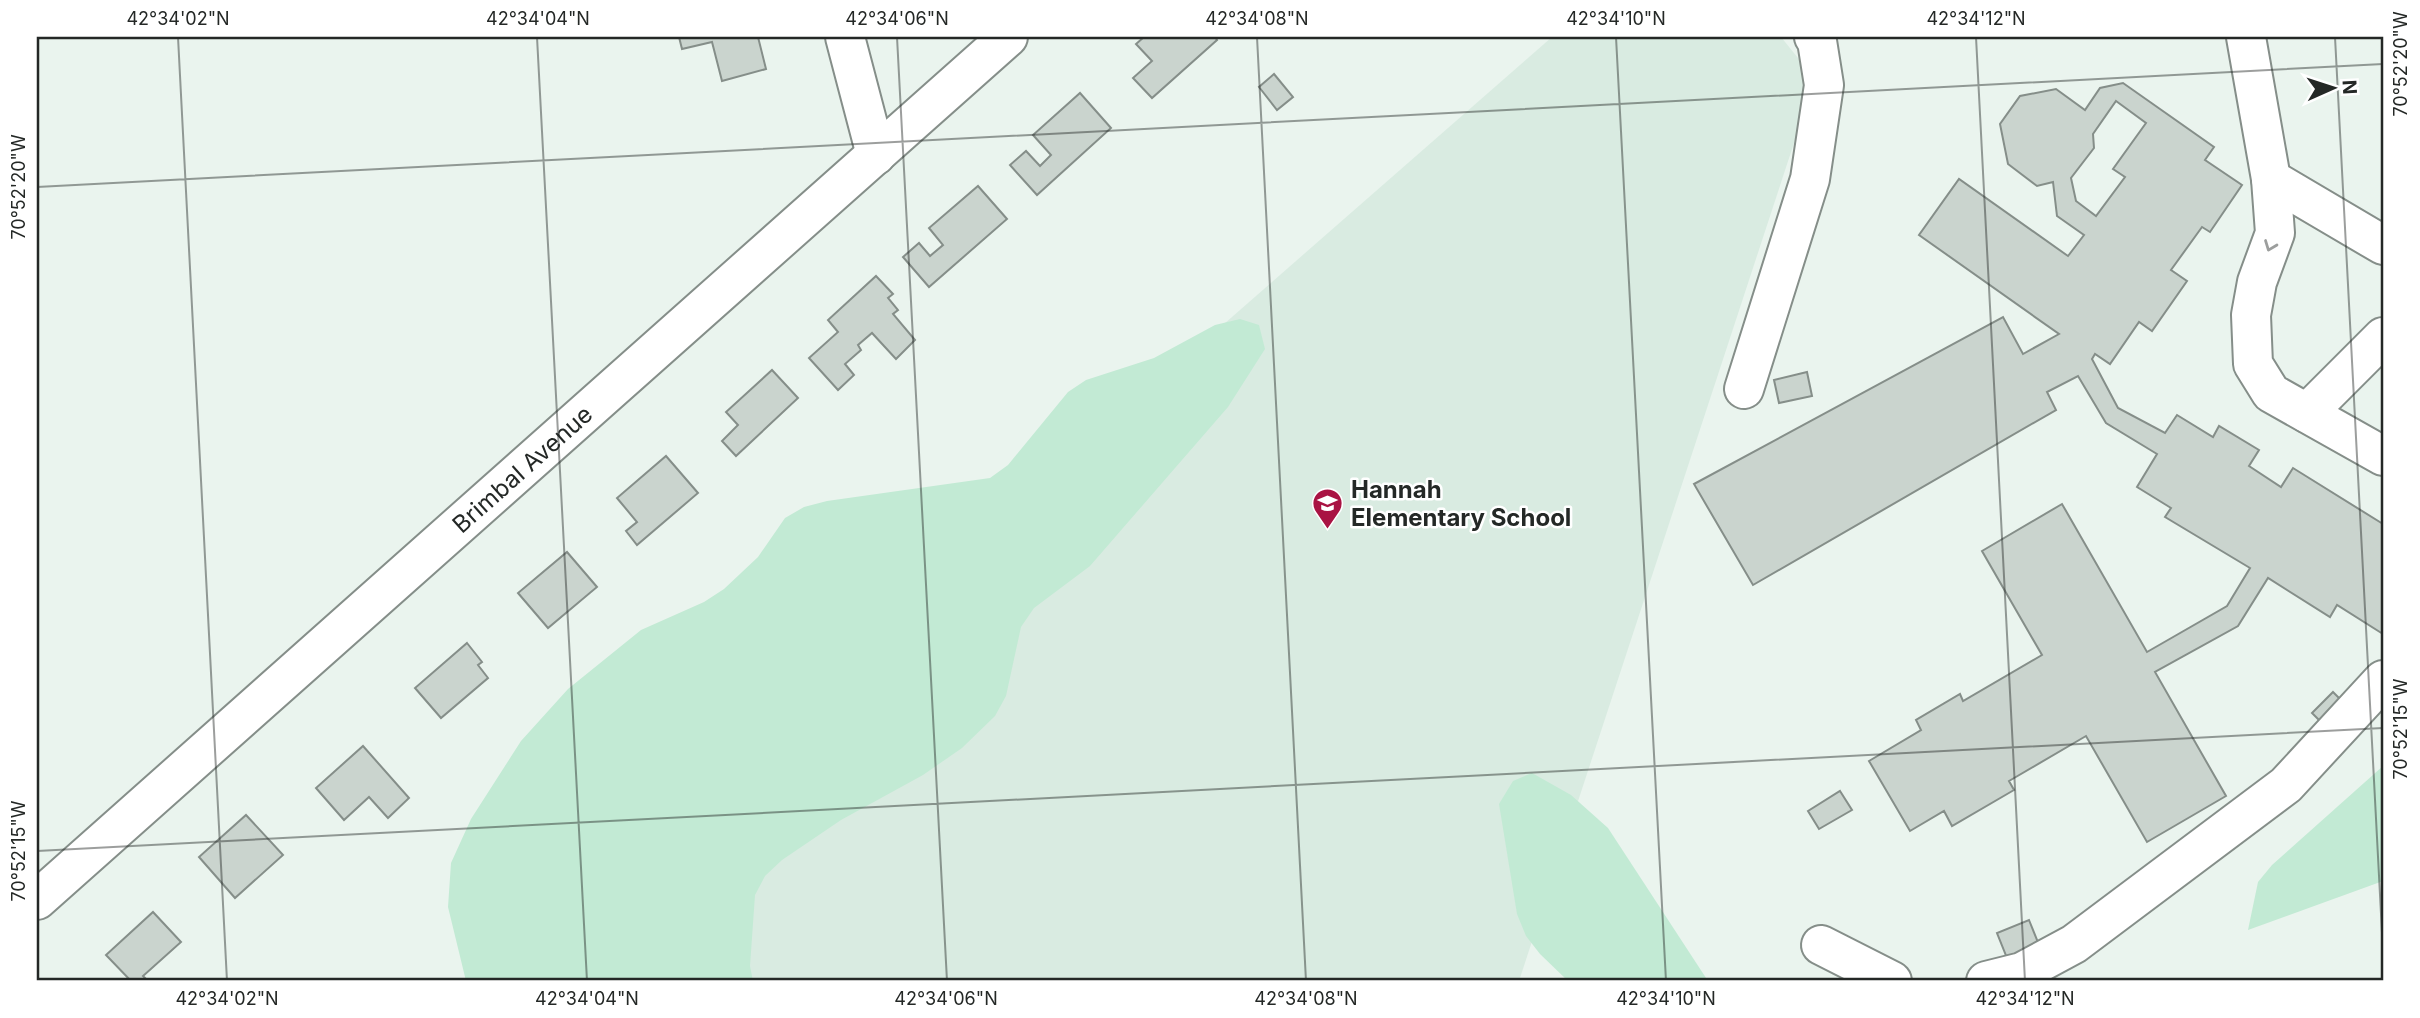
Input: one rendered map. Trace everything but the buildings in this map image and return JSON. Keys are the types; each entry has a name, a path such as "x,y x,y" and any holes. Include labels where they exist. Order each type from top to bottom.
{"main road":[{"path":"845,37 876,155"},
{"name":"Brimbal Avenue","path":"37,900 1008,37"},
{"path":"1744,389 1810,179 1824,85 1817,41 1814,37"},
{"path":"2246,37 2271,179 2275,233 2257,282 2250,316 2253,364 2271,393 2383,456"},
{"path":"2271,179 2383,245"},
{"path":"2307,414 2383,337"},
{"path":"1986,981 2022,972 2074,944 2286,785 2383,680"},
{"path":"1821,945 1892,981"}],"shaded area":[{"name":"Hannah Elementary School","path":"1552,37 1781,37 1815,79 1519,981 473,981"}],"green space":[{"path":"1240,319 1259,325 1265,349 1228,407 1090,566 1034,608 1021,627 1006,696 995,716 962,748 923,775 841,820 782,860 765,876 755,895 750,966 753,981 466,981 448,907 451,863 471,819 521,741 568,689 641,630 704,602 724,589 758,557 785,518 804,507 827,501 990,478 1008,465 1068,392 1086,380 1154,358 1215,325"},
{"path":"2383,766 2383,881 2248,930 2258,882 2272,865"},
{"path":"1532,773 1571,795 1608,828 1708,981 1568,981 1540,954 1526,936 1517,914 1499,804 1513,781"}],"place":[{"name":"Hannah Elementary School","path":"1328,530"}]}
